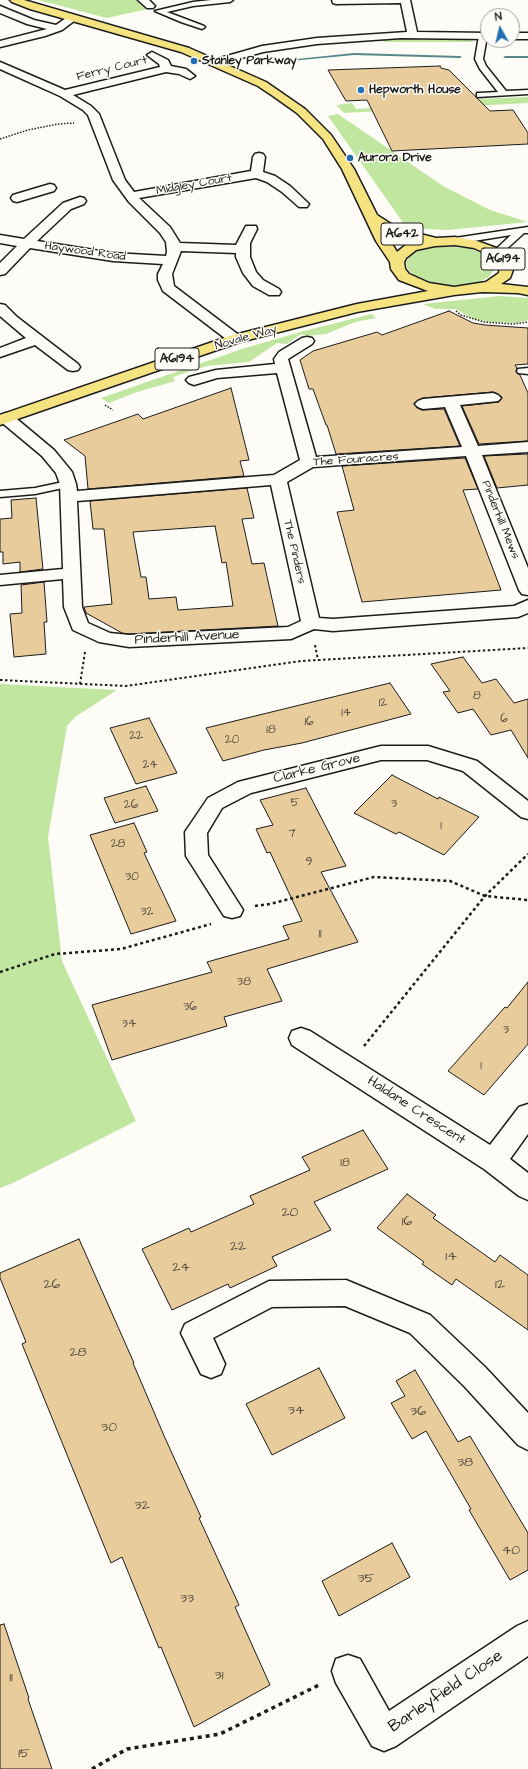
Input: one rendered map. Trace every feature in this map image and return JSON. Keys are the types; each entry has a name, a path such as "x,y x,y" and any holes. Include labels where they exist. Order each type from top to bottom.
{"main road":[{"name":"A642","path":"15,0 33,7 141,36 185,50 217,62 262,84 277,94 301,111 328,137 348,169 398,267"},
{"name":"A642","path":"373,218 392,231 435,242"},
{"name":"A6194","path":"528,281 507,267 497,253 477,245 455,241 435,242 412,247 404,252 398,267 411,281 426,287 454,291 481,288 518,289 528,291"},
{"name":"Novale Way","path":"357,308 374,301 394,288 398,267"},
{"name":"A6194","path":"481,288 500,281 505,275 507,267"},
{"name":"Novale Way","path":"3,419 235,339 357,308 454,291"}],"street":[{"path":"336,2 399,0"},
{"path":"404,0 413,35"},
{"path":"0,9 31,22 58,28"},
{"path":"0,44 21,40 58,28 73,18"},
{"path":"217,62 250,52 288,45 364,37 413,35 480,36"},
{"name":"Ferry Court","path":"152,55 164,62 166,69"},
{"path":"0,65 64,94 87,108 93,114 115,172 131,196 165,230 173,242 172,254 165,274 165,280 168,288 235,339"},
{"name":"Ferry Court","path":"64,94 166,69 182,71 190,76"},
{"path":"259,157 256,174 276,182 303,204"},
{"name":"Midgley Court","path":"131,196 256,174"},
{"path":"17,198 50,188"},
{"path":"37,192 65,208"},
{"path":"0,271 26,244 65,208 80,201"},
{"path":"251,229 243,243 243,257 250,273 258,283 274,292"},
{"name":"Haywood Road","path":"0,239 112,257 243,249"},
{"path":"0,308 12,320 73,367"},
{"path":"0,353 37,339"},
{"path":"307,341 284,355 281,359 309,462"},
{"path":"194,380 216,374 283,368"},
{"path":"423,404 493,398"},
{"name":"Pinderhill Mews","path":"451,402 528,590"},
{"path":"3,419 32,439 58,464 64,472 68,490 74,608 80,626 89,632"},
{"name":"The Fouracres","path":"68,490 278,480 309,462 528,447"},
{"name":"The Pinders","path":"278,480 311,623"},
{"path":"0,580 72,573"},
{"path":"311,623 332,625 518,611 528,606"},
{"name":"Pinderhill Avenue","path":"89,632 106,638 129,641 290,633 311,623"},
{"name":"Clarke Grove","path":"232,910 197,856 196,832 215,803 245,788 381,752 428,753 470,766 528,812"},
{"name":"Haldane Crescent","path":"300,1038 493,1161 528,1188"},
{"path":"493,1161 528,1115"},
{"path":"211,1364 195,1333 269,1294 346,1293 420,1324 475,1376 528,1435"},
{"name":"Barleyfield Close","path":"348,1671 384,1734 528,1638"}],"lane":[{"path":"160,12 188,5 230,0"},
{"path":"146,3 160,12 202,27"},
{"path":"483,48 480,58 483,67 504,94"},
{"path":"480,95 528,92"},
{"path":"455,241 524,231"},
{"path":"497,253 524,231"},
{"path":"0,494 68,490"}],"path":[{"path":"0,139 28,130 58,124 96,122"},
{"path":"454,310 462,315 484,322 513,324 528,322"},
{"path":"80,684 89,632"},
{"path":"0,680 126,686 301,661 489,649 528,648"},
{"path":"347,1067 485,896 528,854"},
{"path":"450,881 485,896 528,900"},
{"path":"92,1769 127,1749 220,1734 348,1671"}],"green space":[{"path":"38,0 136,0 148,9 107,18"},
{"path":"467,38 474,42 384,42 382,39"},
{"path":"528,97 528,103 344,113 336,105 352,103 356,109 473,99"},
{"path":"338,114 443,186 490,210 528,222 448,230 425,229 404,224 328,116"},
{"path":"440,246 467,248 479,252 488,257 494,263 494,270 489,277 479,282 451,286 421,280 412,274 407,268 406,262 410,256 417,251"},
{"path":"500,296 528,298 528,320 516,323 490,322 474,319 455,309 435,309 423,304"},
{"path":"372,314 376,318 355,322 326,334 307,336 301,334 287,344 277,343 249,362 207,366 196,369 173,377 175,381 134,393 109,403 101,398 245,348"},
{"path":"0,684 117,690 75,717 67,726 48,837 62,961 136,1121 13,1183 0,1188"}],"building":[{"path":"440,66 441,68 449,70 490,111 513,110 528,133 528,144 392,151 367,100 346,101 328,70"},
{"path":"449,311 473,323 528,328 528,364 515,365 517,368 516,372 520,375 528,393 528,441 479,444 462,406 499,402 502,397 493,392 423,398 414,403 417,408 422,410 444,409 460,446 336,454 313,389 309,389 300,360 313,351 377,332 382,335"},
{"path":"231,388 249,460 240,461 244,476 88,489 85,456 64,440 138,414 143,419"},
{"path":"528,454 528,485 497,488 484,456"},
{"path":"465,458 478,489 463,490 501,590 362,602 337,512 354,510 342,466"},
{"path":"247,488 254,518 242,519 252,564 264,563 278,626 129,634 122,633 86,613 84,607 112,604 104,529 93,529 90,501","holes":["215,526 222,563 226,562 233,606 178,610 176,597 149,599 146,577 141,577 133,532"]},
{"path":"36,498 43,569 20,572 20,562 3,564 3,552 0,552 0,519 12,518 11,500"},
{"path":"44,582 47,622 44,622 46,654 14,657 10,614 22,613 21,585"},
{"path":"463,657 482,683 496,679 514,703 528,699 528,758 511,730 491,735 473,709 458,713 443,692 450,691 431,664"},
{"path":"390,683 411,714 302,743 264,750 223,761 206,728"},
{"path":"149,718 177,773 136,784 110,728"},
{"path":"392,775 438,799 439,797 479,817 444,855 399,832 396,834 354,813"},
{"path":"146,786 158,811 115,823 104,798"},
{"path":"306,788 346,866 321,872 358,942 267,969 282,1001 224,1017 227,1026 112,1060 92,1005 212,972 207,962 289,939 283,926 302,921 270,852 267,853 256,829 273,825 260,800"},
{"path":"134,823 147,852 144,853 176,921 131,934 90,835"},
{"path":"528,982 528,1044 484,1095 448,1071 505,1007 507,1008"},
{"path":"363,1130 388,1169 314,1202 331,1230 272,1257 277,1266 230,1288 228,1284 172,1310 142,1249 189,1228 191,1232 254,1204 250,1196 310,1170 302,1157"},
{"path":"407,1194 436,1215 433,1218 495,1262 500,1255 528,1275 528,1330 456,1279 452,1285 422,1264 424,1262 377,1228"},
{"path":"79,1239 134,1363 165,1438 201,1517 199,1518 239,1605 235,1607 270,1685 194,1727 161,1647 159,1648 122,1557 111,1563 22,1344 26,1342 0,1278 0,1273"},
{"path":"319,1368 345,1418 272,1455 246,1404"},
{"path":"415,1370 458,1442 470,1436 528,1533 528,1570 510,1580 469,1510 471,1509 426,1431 412,1439 391,1403 405,1396 396,1381"},
{"path":"392,1543 410,1577 339,1616 322,1581"},
{"path":"4,1624 52,1769 0,1769 0,1625"}],"waterway":[{"path":"280,61 354,54 460,57"},
{"path":"505,57 528,57"}],"place":[{"name":"Stanley Parkway","path":"194,61"},
{"name":"Hepworth House","path":"361,90"},
{"name":"Aurora Drive","path":"350,158"}]}
